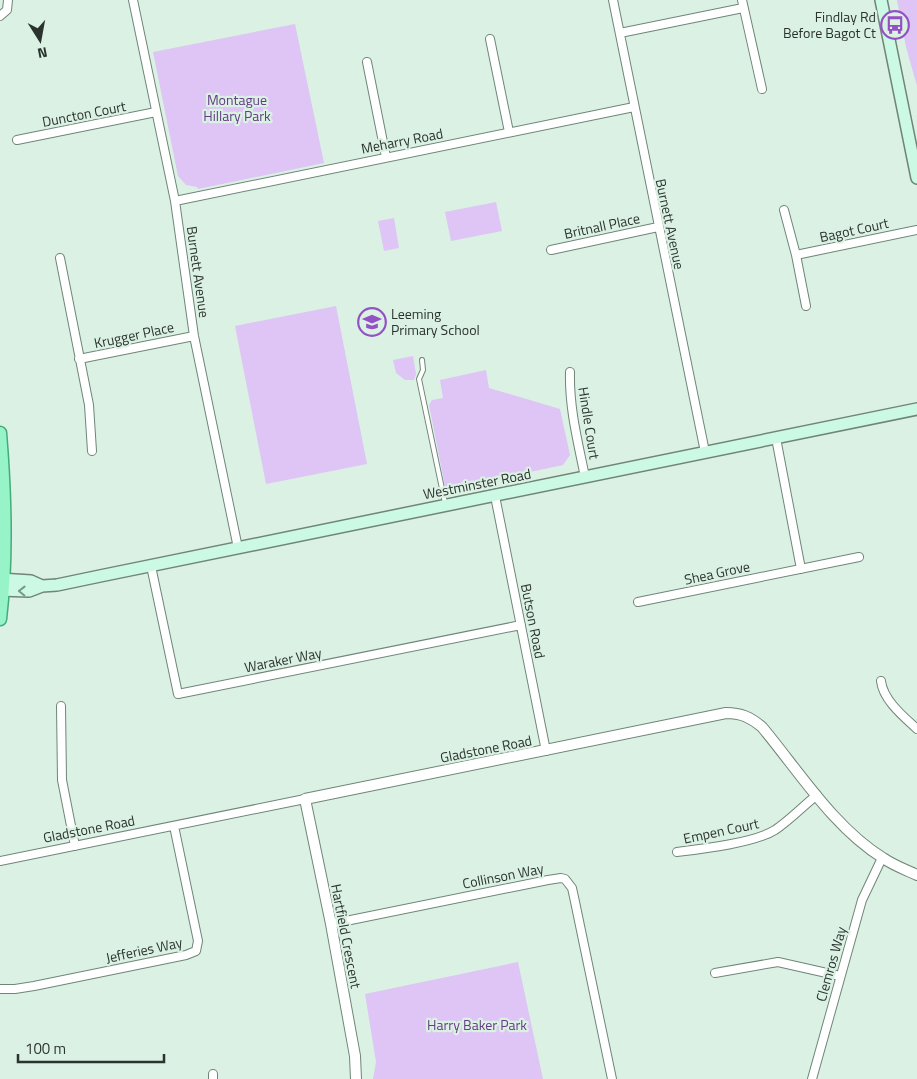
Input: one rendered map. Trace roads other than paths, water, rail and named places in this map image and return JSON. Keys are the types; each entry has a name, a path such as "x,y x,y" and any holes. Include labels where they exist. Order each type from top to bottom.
{"main road":[{"path":"881,0 917,178"},
{"name":"Westminster Road","path":"1,584 31,581 42,586 57,585 917,410"},
{"path":"0,433 3,493 0,619"}],"street":[{"path":"0,16 6,10 8,0"},
{"name":"Burnett Avenue","path":"133,0 175,201 194,336 238,548"},
{"name":"Burnett Avenue","path":"613,0 705,452"},
{"path":"620,33 743,4 762,89"},
{"path":"490,39 509,132"},
{"path":"367,62 386,157"},
{"name":"Meharry Road","path":"175,201 634,107"},
{"name":"Duncton Court","path":"17,140 156,112"},
{"path":"784,210 796,255 806,306"},
{"name":"Britnall Place","path":"551,250 658,227"},
{"name":"Bagot Court","path":"796,255 917,230"},
{"name":"Krugger Place","path":"60,258 89,405 92,450"},
{"name":"Krugger Place","path":"79,359 194,336"},
{"name":"Hindle Court","path":"570,372 572,410 585,477"},
{"path":"776,438 801,569"},
{"name":"Butson Road","path":"495,496 546,751"},
{"name":"Shea Grove","path":"638,602 859,557"},
{"name":"Waraker Way","path":"151,566 178,694 521,625"},
{"path":"881,681 884,694 917,730"},
{"path":"61,706 62,780 75,846"},
{"name":"Gladstone Road","path":"0,861 726,714 735,714 750,718 762,727 849,832 882,858 917,875"},
{"name":"Empen Court","path":"677,852 764,835 776,829 817,795"},
{"name":"Hartfield Crescent","path":"305,799 331,924 355,1056 356,1079"},
{"name":"Jefferies Way","path":"0,990 34,986 186,955 196,951 198,942 174,826"},
{"name":"Clemros Way","path":"812,1079 862,900 882,858"},
{"name":"Collinson Way","path":"331,924 565,878 572,888 612,1079"},
{"path":"716,973 778,962 840,976"}],"lane":[{"path":"422,360 423,370 419,379 445,506"}],"place":[{"name":"Findlay Rd Before Bagot Ct","path":"895,25"},
{"name":"Leeming Primary School","path":"372,322"}],"park label":[{"name":"Montague Hillary Park","path":"237,108"},
{"name":"Harry Baker Park","path":"477,1025"}]}
